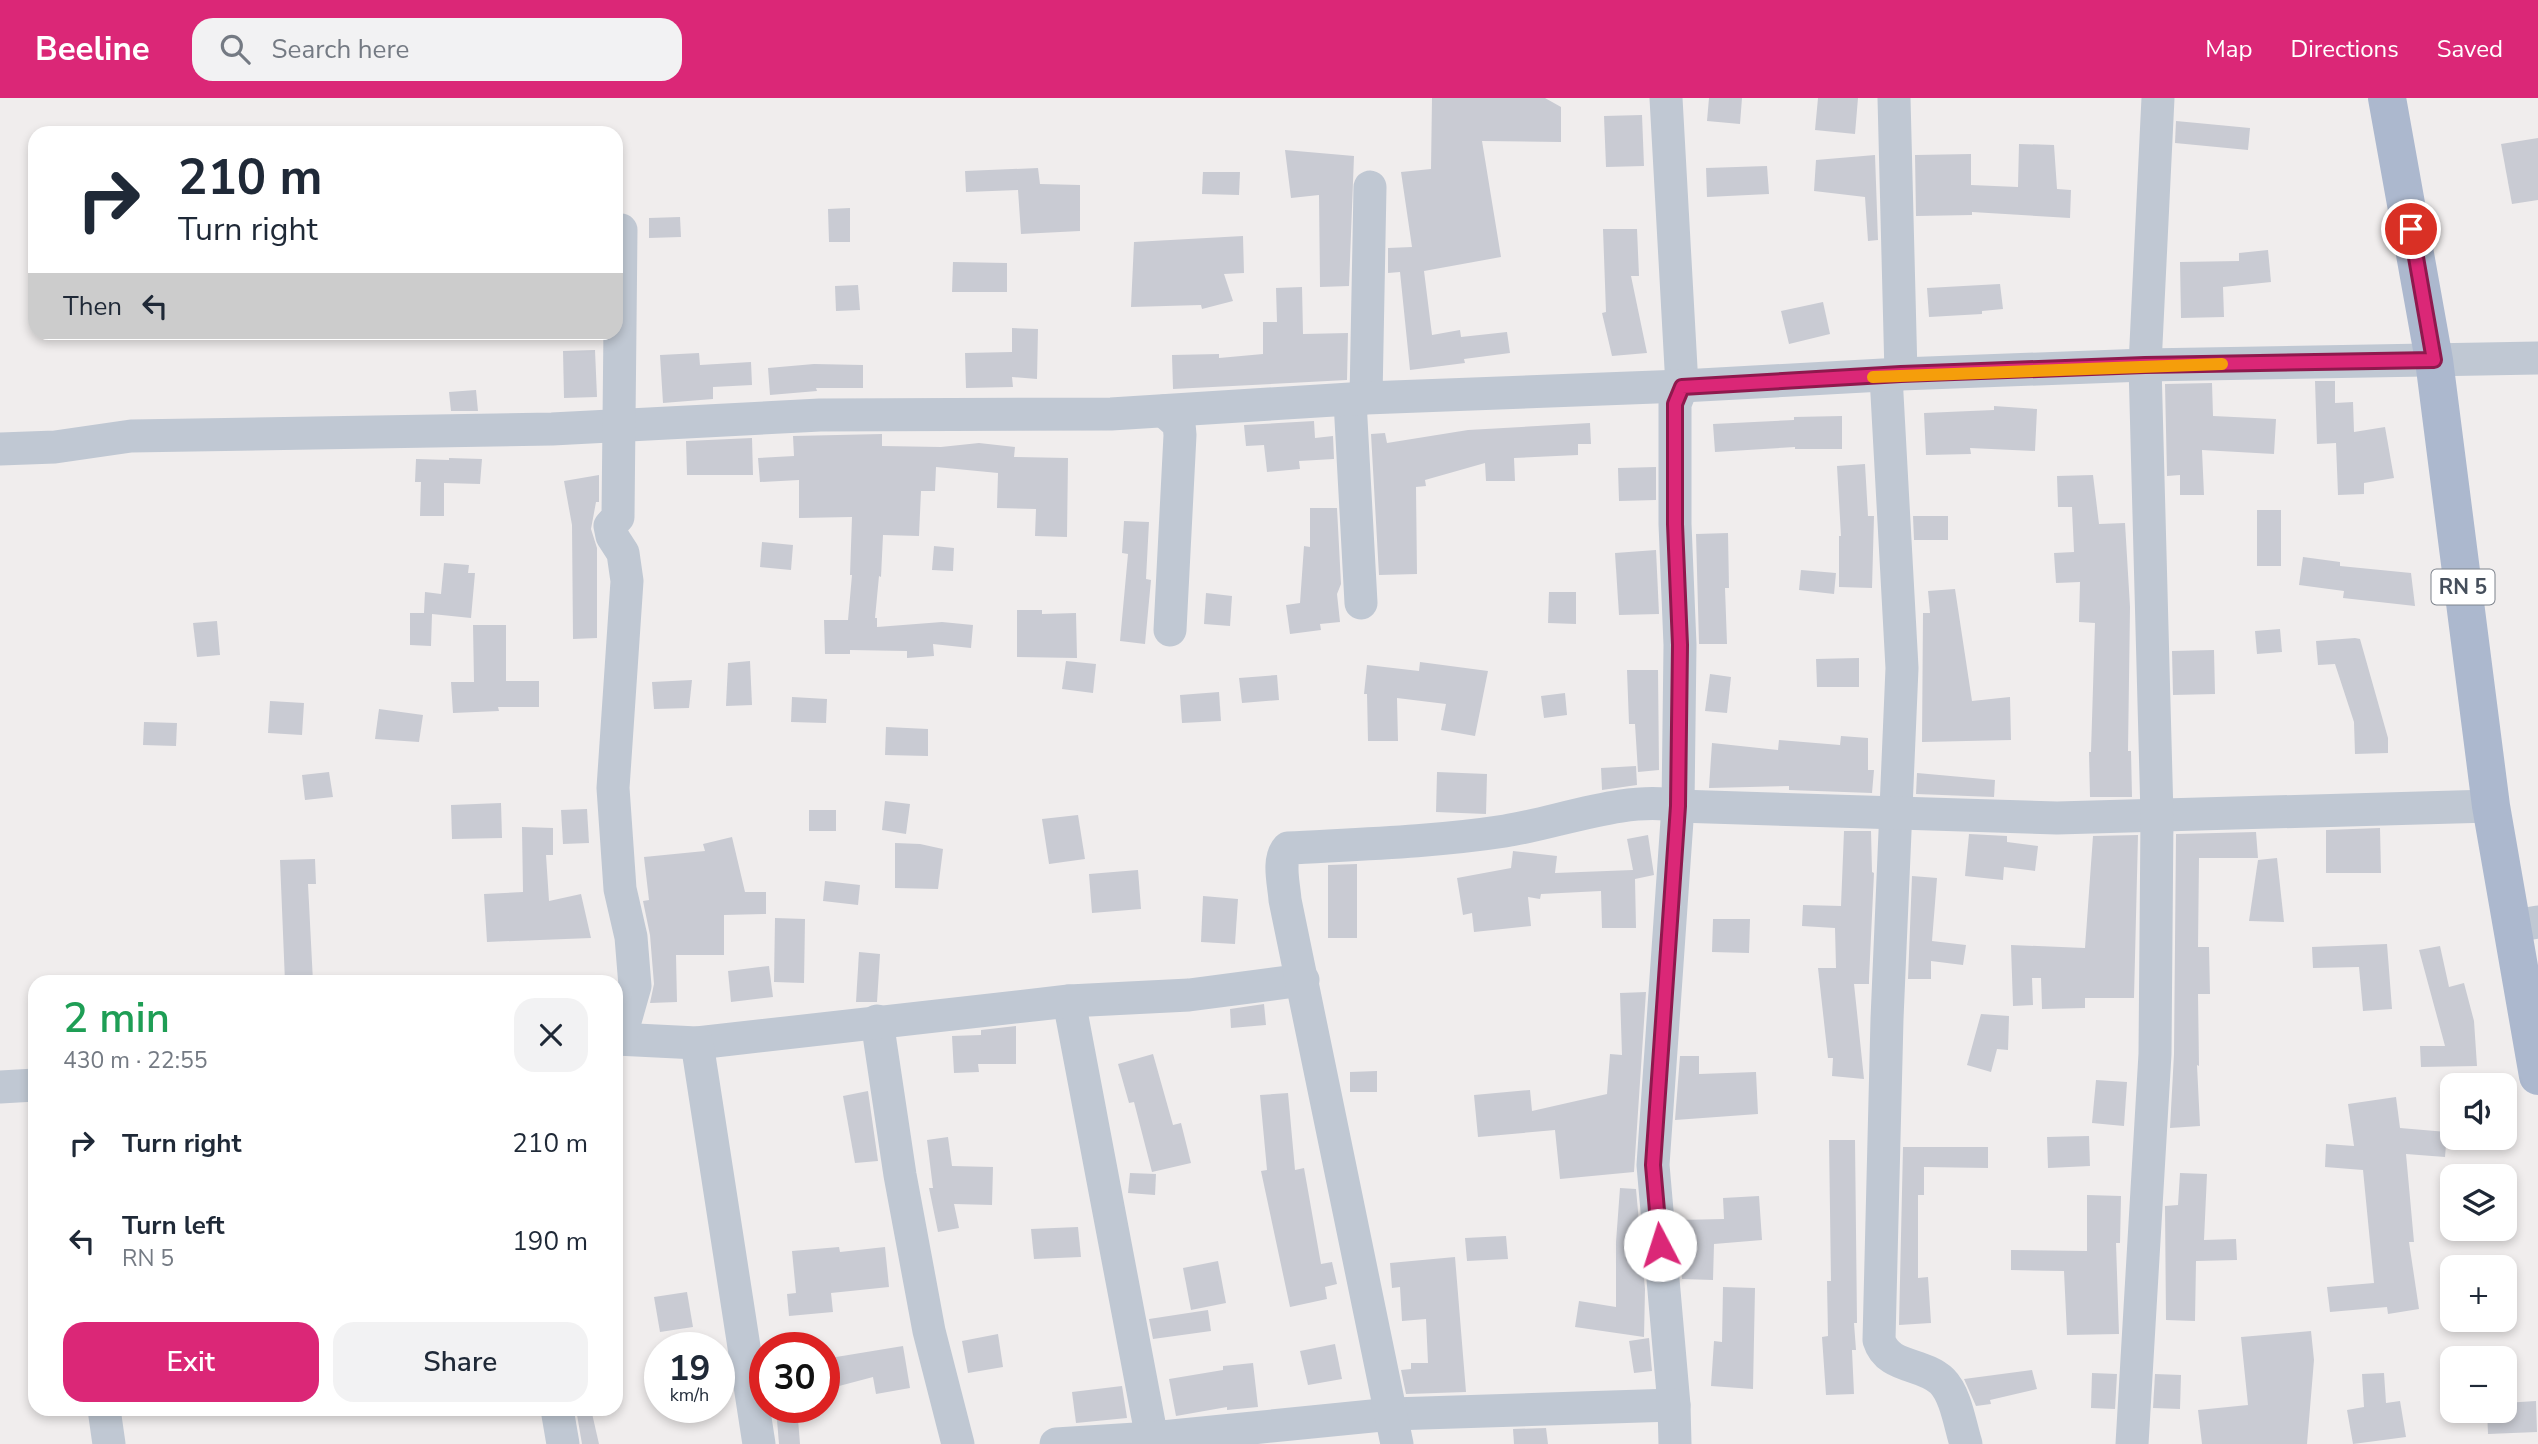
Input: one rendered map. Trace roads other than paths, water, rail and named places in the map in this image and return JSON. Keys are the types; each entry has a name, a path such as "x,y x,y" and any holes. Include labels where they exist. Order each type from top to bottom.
{"main road":[{"name":"RN 5","path":"2387,98 2434,360 2491,806 2526,924 2538,1076"}],"street":[{"path":"1666,98 1682,387 1675,404 1675,524 1680,645 1678,806 1653,1165 1675,1444"},
{"path":"1894,98 1894,375 1902,668 1894,813 1879,1340 1882,1351 1894,1360 1925,1371 1943,1383 1949,1392 1966,1444"},
{"path":"2132,1444 2154,1054 2157,816 2145,365 2158,98"},
{"path":"1361,603 1358,400 1370,187"},
{"path":"620,340 618,517 610,526 612,536 623,553 627,581 613,788 620,889 631,937 635,986 623,1023"},
{"path":"0,449 55,447 131,436 552,429 820,415 1111,414 1358,400 2145,365 2538,358"},
{"path":"1164,411 1179,424 1180,435 1170,630"},
{"path":"1395,1429 1285,900 1282,863 1288,848 1434,839 1507,831 1633,805 1663,803 1678,806 2057,818 2491,806"},
{"path":"623,1039 696,1043 1069,1001 1189,995 1303,981"},
{"path":"1069,1001 1152,1441"},
{"path":"877,1021 900,1174 929,1331 958,1444"},
{"path":"696,1043 760,1444"},
{"path":"0,1087 28,1086"},
{"path":"1056,1444 1395,1429 1674,1405"},
{"path":"105,1416 109,1444"},
{"path":"558,1416 563,1444"}]}
